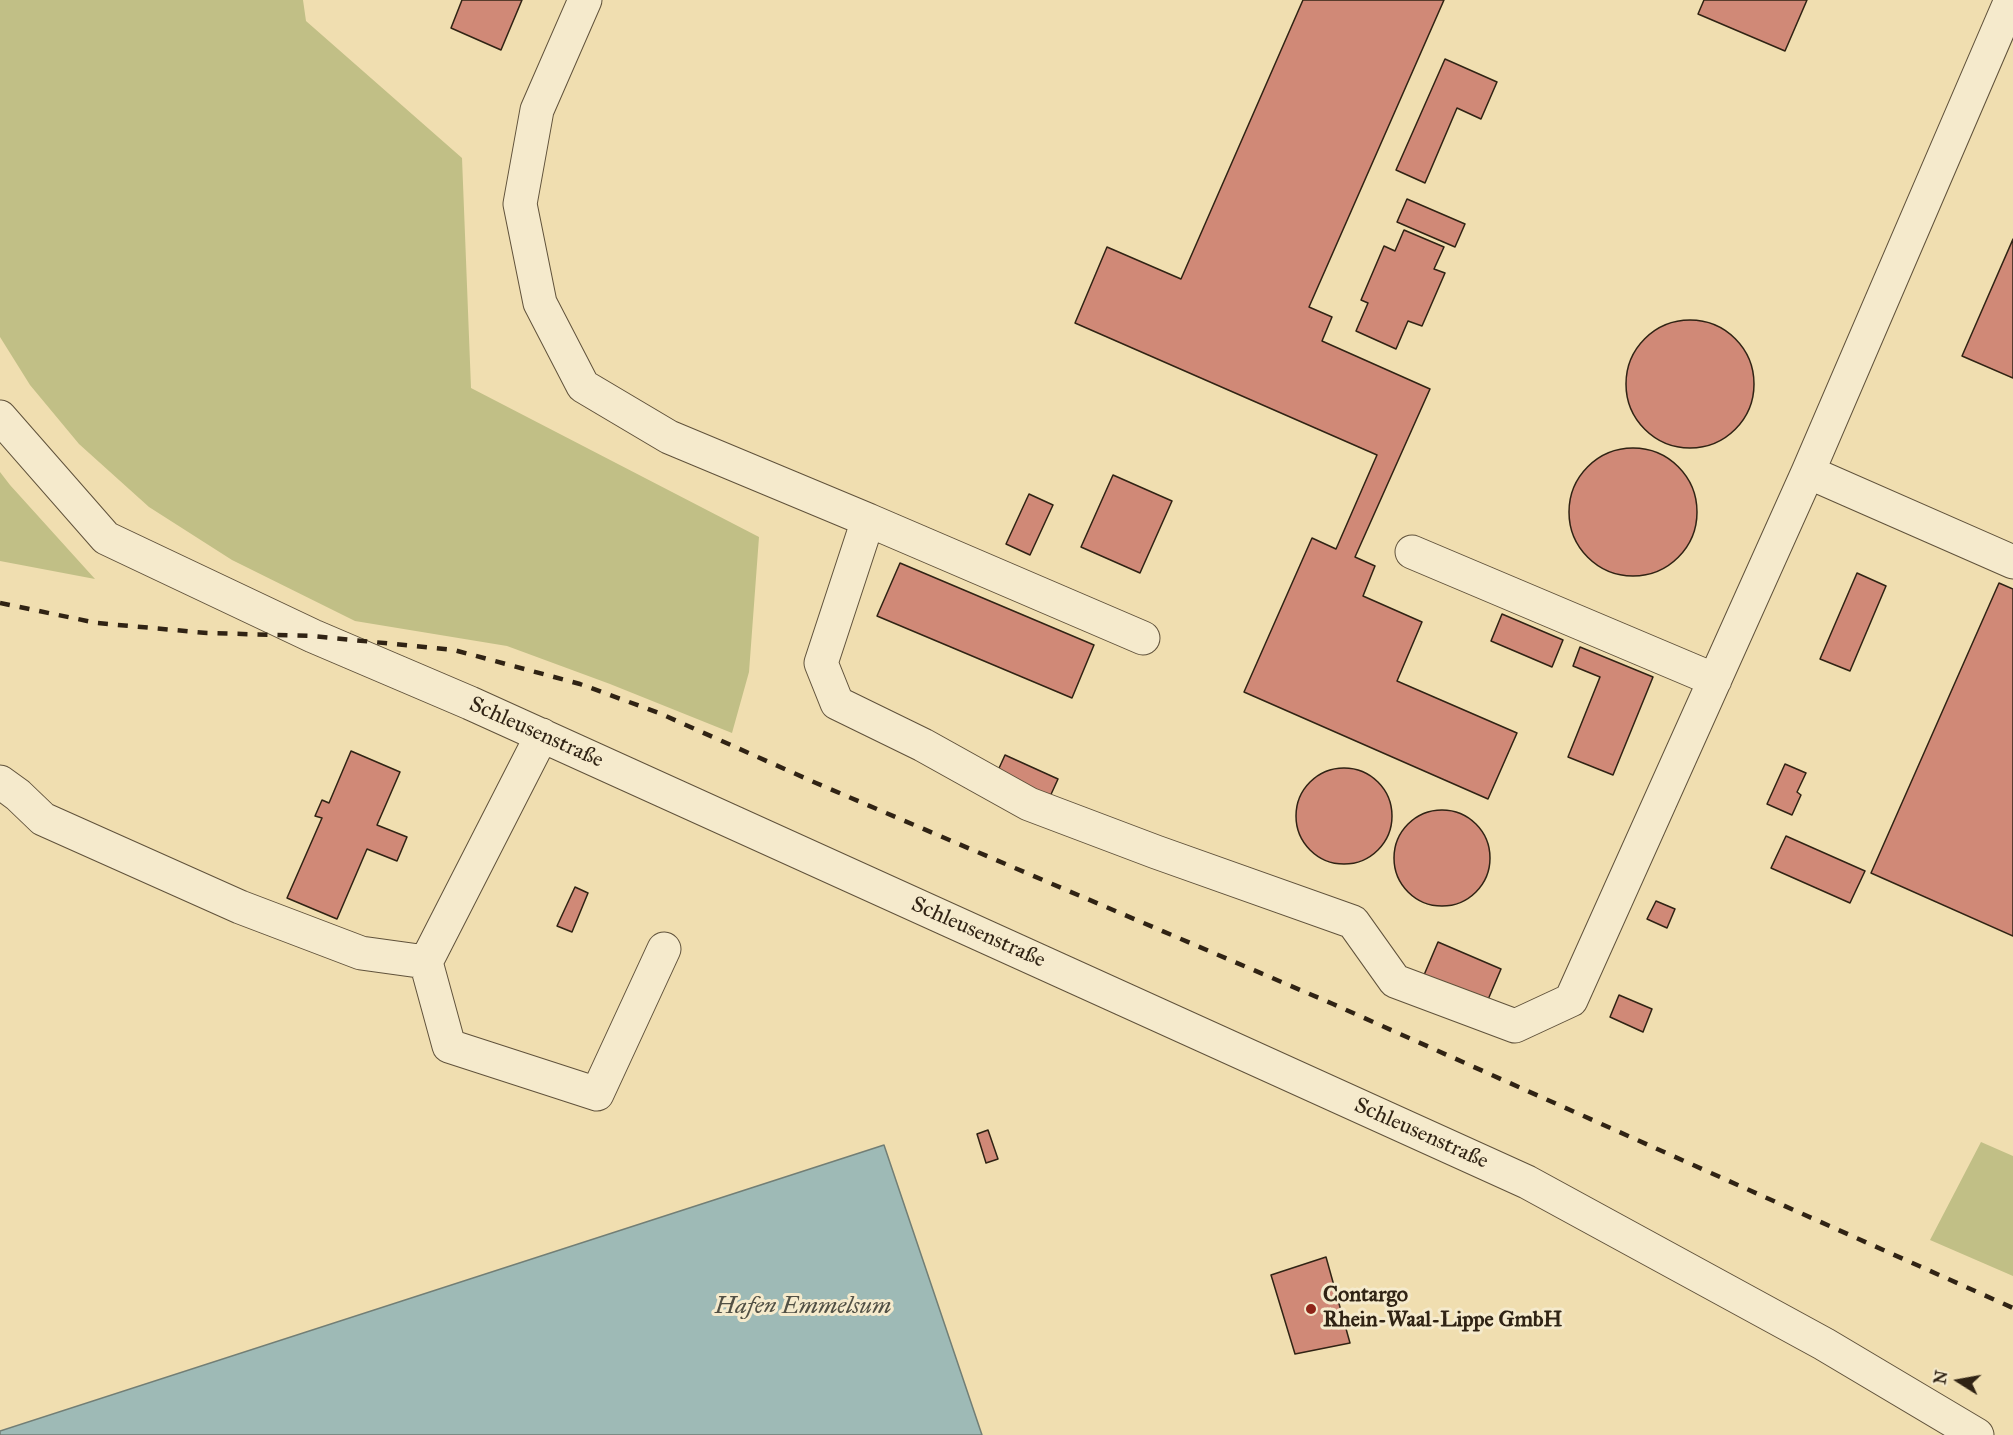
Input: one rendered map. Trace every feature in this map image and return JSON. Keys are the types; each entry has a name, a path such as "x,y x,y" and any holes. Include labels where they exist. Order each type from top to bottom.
{"street":[{"path":"585,0 537,110 520,204 540,303 583,386 669,437 1143,638"},
{"path":"868,520 821,663 837,703 923,745 1029,804 1353,922 1395,981 1515,1026 1571,1000 1808,472 2011,0"},
{"name":"Schleusenstraße","path":"0,417 106,538 313,636 542,735 1527,1182 1824,1344 1977,1435"},
{"path":"1808,472 2013,562"},
{"path":"1412,552 1715,680"},
{"path":"542,735 426,962 449,1046 597,1094 664,949"},
{"path":"0,782 18,795 43,819 240,908 361,953 426,962"}],"shaded area":[{"path":"0,0 303,0 306,21 462,158 471,388 759,537 749,672 732,733 507,646 355,621 232,560 149,507 79,444 30,385 0,337"},
{"path":"0,472 10,485 95,579 0,561"},
{"path":"1981,1142 2013,1156 2013,1276 1930,1240"}],"water":[{"name":"Hafen Emmelsum","path":"884,1145 982,1435 0,1435 0,1431"}],"building":[{"path":"462,0 522,0 501,50 451,28"},
{"path":"1303,0 1444,0 1309,307 1332,317 1322,341 1430,389 1355,557 1375,566 1363,596 1422,622 1397,681 1517,733 1488,799 1244,692 1312,538 1336,549 1377,455 1075,323 1107,247 1181,279"},
{"path":"1704,0 1807,0 1785,51 1698,14"},
{"path":"1445,59 1497,82 1481,119 1457,108 1425,183 1396,170"},
{"path":"1407,199 1465,224 1455,247 1397,222"},
{"path":"1404,230 1444,247 1434,269 1445,273 1422,326 1408,321 1396,349 1356,331 1368,303 1361,300 1384,246 1395,251"},
{"path":"2013,239 2013,378 1962,356"},
{"path":"1690,320 1714,325 1735,339 1749,360 1754,384 1749,408 1735,429 1714,443 1690,448 1666,443 1645,429 1631,408 1626,384 1631,360 1645,339 1666,325"},
{"path":"1633,448 1658,453 1678,467 1692,487 1697,512 1692,537 1678,557 1658,571 1633,576 1608,571 1588,557 1574,537 1569,512 1574,487 1588,467 1608,453"},
{"path":"1113,475 1172,501 1140,573 1081,547"},
{"path":"1029,494 1053,505 1030,555 1006,544"},
{"path":"900,563 1094,645 1072,698 877,616"},
{"path":"1857,573 1886,586 1850,671 1820,659"},
{"path":"1999,583 2013,589 2013,936 1871,873"},
{"path":"1502,614 1563,640 1552,667 1491,641"},
{"path":"1580,647 1653,677 1613,775 1568,757 1600,677 1573,666"},
{"path":"351,751 400,772 377,825 407,837 397,861 367,849 337,919 287,898 322,818 315,816 322,800 329,803"},
{"path":"1005,755 1058,779 1048,801 995,777"},
{"path":"1785,764 1806,773 1797,792 1801,795 1792,815 1767,804"},
{"path":"1344,768 1362,772 1378,782 1388,798 1392,816 1388,834 1378,850 1362,860 1344,864 1326,860 1310,850 1300,834 1296,816 1300,798 1310,782 1326,772"},
{"path":"1442,810 1460,814 1476,824 1486,840 1490,858 1486,876 1476,892 1460,902 1442,906 1424,902 1408,892 1398,876 1394,858 1398,840 1408,824 1424,814"},
{"path":"1786,836 1865,871 1850,903 1771,868"},
{"path":"575,887 588,893 572,932 557,926"},
{"path":"1656,901 1675,909 1667,928 1647,919"},
{"path":"1438,942 1501,969 1487,1002 1424,975"},
{"path":"1619,995 1652,1009 1643,1032 1610,1017"},
{"path":"988,1130 998,1159 986,1163 977,1134"},
{"name":"Contargo Rhein-Waal-Lippe GmbH","path":"1326,1257 1350,1343 1295,1354 1271,1275"}],"railway":[{"path":"0,603 97,623 207,633 313,636 454,650 580,684 659,713 816,783 1333,1004 2013,1308"}],"place":[{"name":"Contargo Rhein-Waal-Lippe GmbH","path":"1311,1309"}]}
